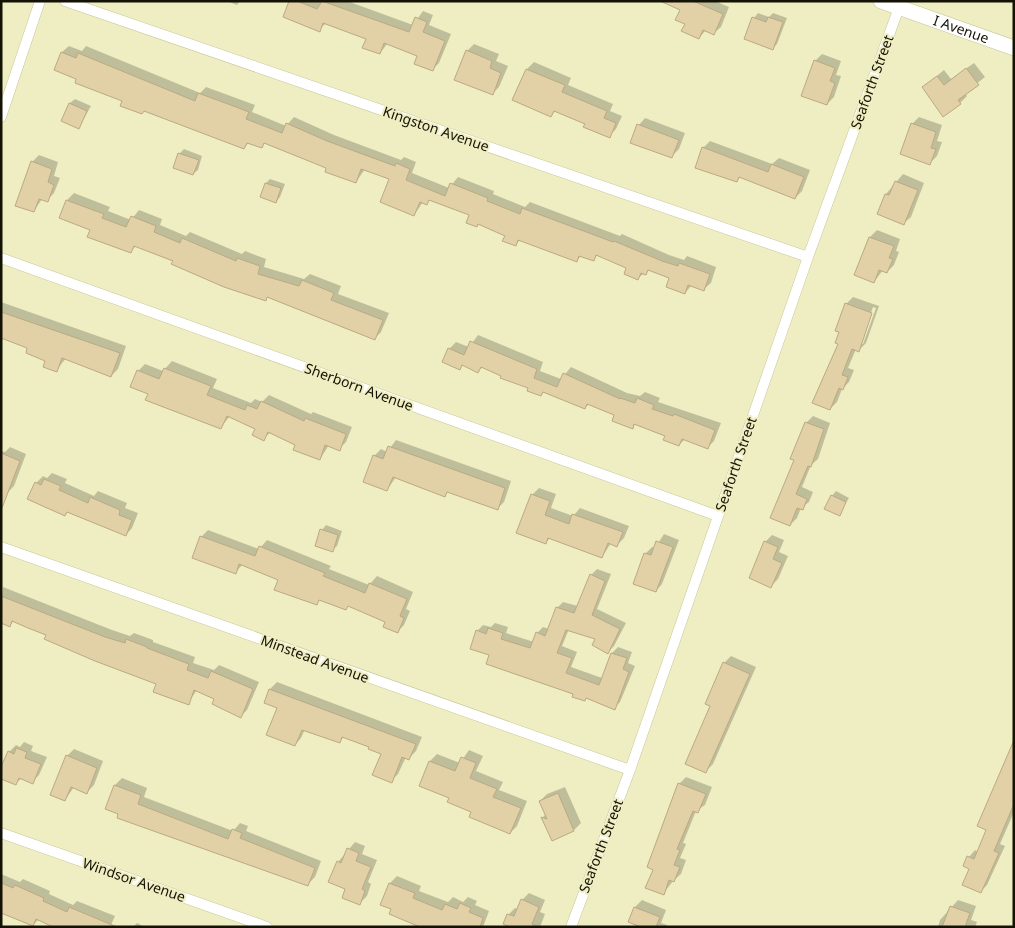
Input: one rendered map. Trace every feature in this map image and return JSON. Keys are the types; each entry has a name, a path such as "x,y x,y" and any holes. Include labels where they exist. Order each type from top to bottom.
{"main road":[{"name":"I Avenue","path":"881,1 900,4 1014,48"}],"street":[{"path":"1,117 40,1"},
{"name":"Kingston Avenue","path":"65,1 808,257"},
{"name":"Seaforth Street","path":"571,927 630,770 808,257 900,4"},
{"name":"Sherborn Avenue","path":"1,258 718,516"},
{"name":"Minstead Avenue","path":"1,547 630,770"},
{"name":"Windsor Avenue","path":"1,833 267,927"}],"building":[{"path":"289,1 297,1 317,9 322,1 409,32 415,17 427,22 423,32 445,41 433,71 414,64 417,56 384,43 380,54 362,48 366,39 323,23 320,32 283,17"},
{"path":"660,1 693,1 723,14 714,35 703,30 699,39 681,31 685,24 675,20 680,10"},
{"path":"752,17 766,22 768,17 783,22 773,50 744,39"},
{"path":"466,50 492,61 490,68 501,73 493,95 454,80"},
{"path":"61,52 76,58 78,53 195,101 198,93 249,112 246,119 282,133 286,123 327,141 395,166 396,163 410,169 406,180 445,196 450,183 488,198 487,201 520,214 522,208 614,241 662,261 678,266 679,263 710,274 704,291 688,285 685,294 666,287 669,278 648,270 646,275 641,273 638,280 624,274 626,268 596,255 594,261 579,256 577,262 518,240 516,246 502,241 505,236 478,224 477,227 466,223 469,215 429,200 427,205 420,202 414,216 380,202 389,179 361,169 356,183 325,172 326,168 264,143 262,148 247,143 244,149 144,111 142,114 120,106 122,101 75,83 76,79 54,70"},
{"path":"814,60 835,68 830,81 835,83 827,105 801,96"},
{"path":"966,68 979,85 958,100 961,104 943,117 922,87 937,76 944,85"},
{"path":"526,69 565,85 562,92 607,111 604,118 616,123 610,138 583,127 585,124 554,111 551,117 512,100"},
{"path":"69,103 87,111 79,129 61,121"},
{"path":"911,123 936,132 931,148 936,149 930,165 900,154"},
{"path":"637,124 679,140 672,158 630,143"},
{"path":"702,147 768,172 771,164 804,177 795,199 739,177 737,182 695,168"},
{"path":"178,153 199,160 193,175 173,168"},
{"path":"31,161 52,169 48,182 54,185 48,202 39,199 34,212 15,206"},
{"path":"895,181 918,190 904,225 877,214 885,194 889,195"},
{"path":"265,183 281,188 276,203 260,197"},
{"path":"66,200 104,214 102,218 126,227 131,216 156,226 154,232 180,243 182,238 236,261 237,258 260,266 258,274 299,286 302,280 334,293 331,300 383,320 375,340 267,297 266,301 224,287 171,264 173,261 134,246 131,253 87,237 90,230 59,218"},
{"path":"869,237 894,246 889,258 893,259 887,273 879,270 874,283 854,275"},
{"path":"845,303 872,313 859,352 852,349 842,375 848,377 843,390 839,388 830,410 812,403 838,344 835,343 839,332 835,331"},
{"path":"1,312 120,353 111,377 62,358 57,372 43,367 45,361 26,353 27,348 1,338"},
{"path":"470,341 537,369 534,378 557,387 563,373 620,399 635,403 637,398 654,405 652,409 673,416 674,414 715,430 708,449 682,439 679,446 663,440 665,436 634,424 633,429 612,421 614,415 587,404 585,409 543,392 541,396 527,391 528,388 500,378 501,376 481,367 478,373 462,365 460,370 442,362 448,348 464,355"},
{"path":"164,368 211,386 207,395 245,410 247,405 257,409 261,401 304,421 305,418 346,434 340,451 325,445 320,460 293,450 295,445 268,432 264,441 252,435 255,429 227,416 221,429 145,400 148,394 130,387 137,370 159,379"},
{"path":"805,422 824,429 811,467 808,466 796,494 807,499 803,510 797,508 790,526 770,518 794,460 790,459"},
{"path":"388,446 505,488 498,510 447,492 445,497 393,477 387,491 363,482 373,455 383,459"},
{"path":"1,453 20,461 2,508 1,508"},
{"path":"44,479 61,486 59,490 88,503 90,497 120,510 119,515 132,520 126,536 67,512 65,516 27,499 35,482 41,485"},
{"path":"531,494 550,501 545,515 569,524 572,514 623,532 617,547 608,543 602,558 548,538 546,544 516,533"},
{"path":"831,495 846,502 840,516 824,509"},
{"path":"320,529 338,535 333,552 315,546"},
{"path":"200,536 255,556 259,546 325,573 323,576 365,593 369,583 407,599 400,616 404,618 398,633 383,627 385,622 348,606 346,610 319,600 317,605 274,590 278,580 239,564 236,574 192,558"},
{"path":"656,541 673,547 656,592 633,584 644,553 651,555"},
{"path":"764,541 778,547 773,559 782,563 771,588 749,578"},
{"path":"590,574 605,581 592,615 620,629 608,654 592,645 595,639 566,630 557,653 572,658 566,673 599,685 611,653 627,658 623,669 629,672 615,710 586,698 585,701 572,697 573,694 486,664 489,655 470,649 476,630 486,634 488,628 503,633 501,639 530,648 536,632 545,636 556,607 574,613"},
{"path":"1,596 105,637 125,643 126,639 147,647 189,664 187,670 208,678 211,671 253,689 241,718 212,704 214,699 194,690 189,705 153,692 156,684 44,639 46,635 12,621 10,627 1,623"},
{"path":"723,662 750,674 706,773 685,764 710,706 705,704"},
{"path":"269,689 416,744 409,760 402,757 392,783 372,775 381,754 368,749 369,747 342,737 340,743 302,730 295,746 266,735 277,708 264,703"},
{"path":"1014,740 1014,804 994,851 999,853 981,893 962,885 969,869 963,866 967,856 974,859 986,830 977,826"},
{"path":"16,748 27,752 25,758 41,764 33,784 19,778 16,785 1,779 1,767 8,751 14,754"},
{"path":"66,755 97,768 87,794 71,787 65,801 50,795"},
{"path":"461,757 476,763 470,778 497,789 493,797 521,808 510,834 469,817 471,812 447,802 449,798 419,786 429,761 455,771"},
{"path":"678,783 706,794 698,813 693,811 677,849 680,850 674,865 680,867 674,882 669,880 664,895 645,888 653,870 647,867"},
{"path":"114,785 141,795 138,804 228,839 232,829 242,833 240,838 315,868 308,886 117,818 118,814 105,809"},
{"path":"558,793 574,831 552,841 541,817 547,819 539,801"},
{"path":"347,848 359,853 356,861 371,867 362,889 365,891 360,905 342,898 345,889 328,882 337,861 341,863"},
{"path":"1,883 13,888 15,885 44,898 43,901 67,912 69,907 117,927 53,927 36,919 33,926 1,913"},
{"path":"389,883 415,893 413,898 442,910 445,904 457,909 460,903 471,908 469,912 483,918 480,927 420,927 389,914 391,909 380,905"},
{"path":"521,899 539,907 532,924 538,927 510,927 503,924 507,914 514,916"},
{"path":"950,906 970,913 965,927 942,927"},
{"path":"634,907 660,917 656,927 641,927 628,922"}]}
